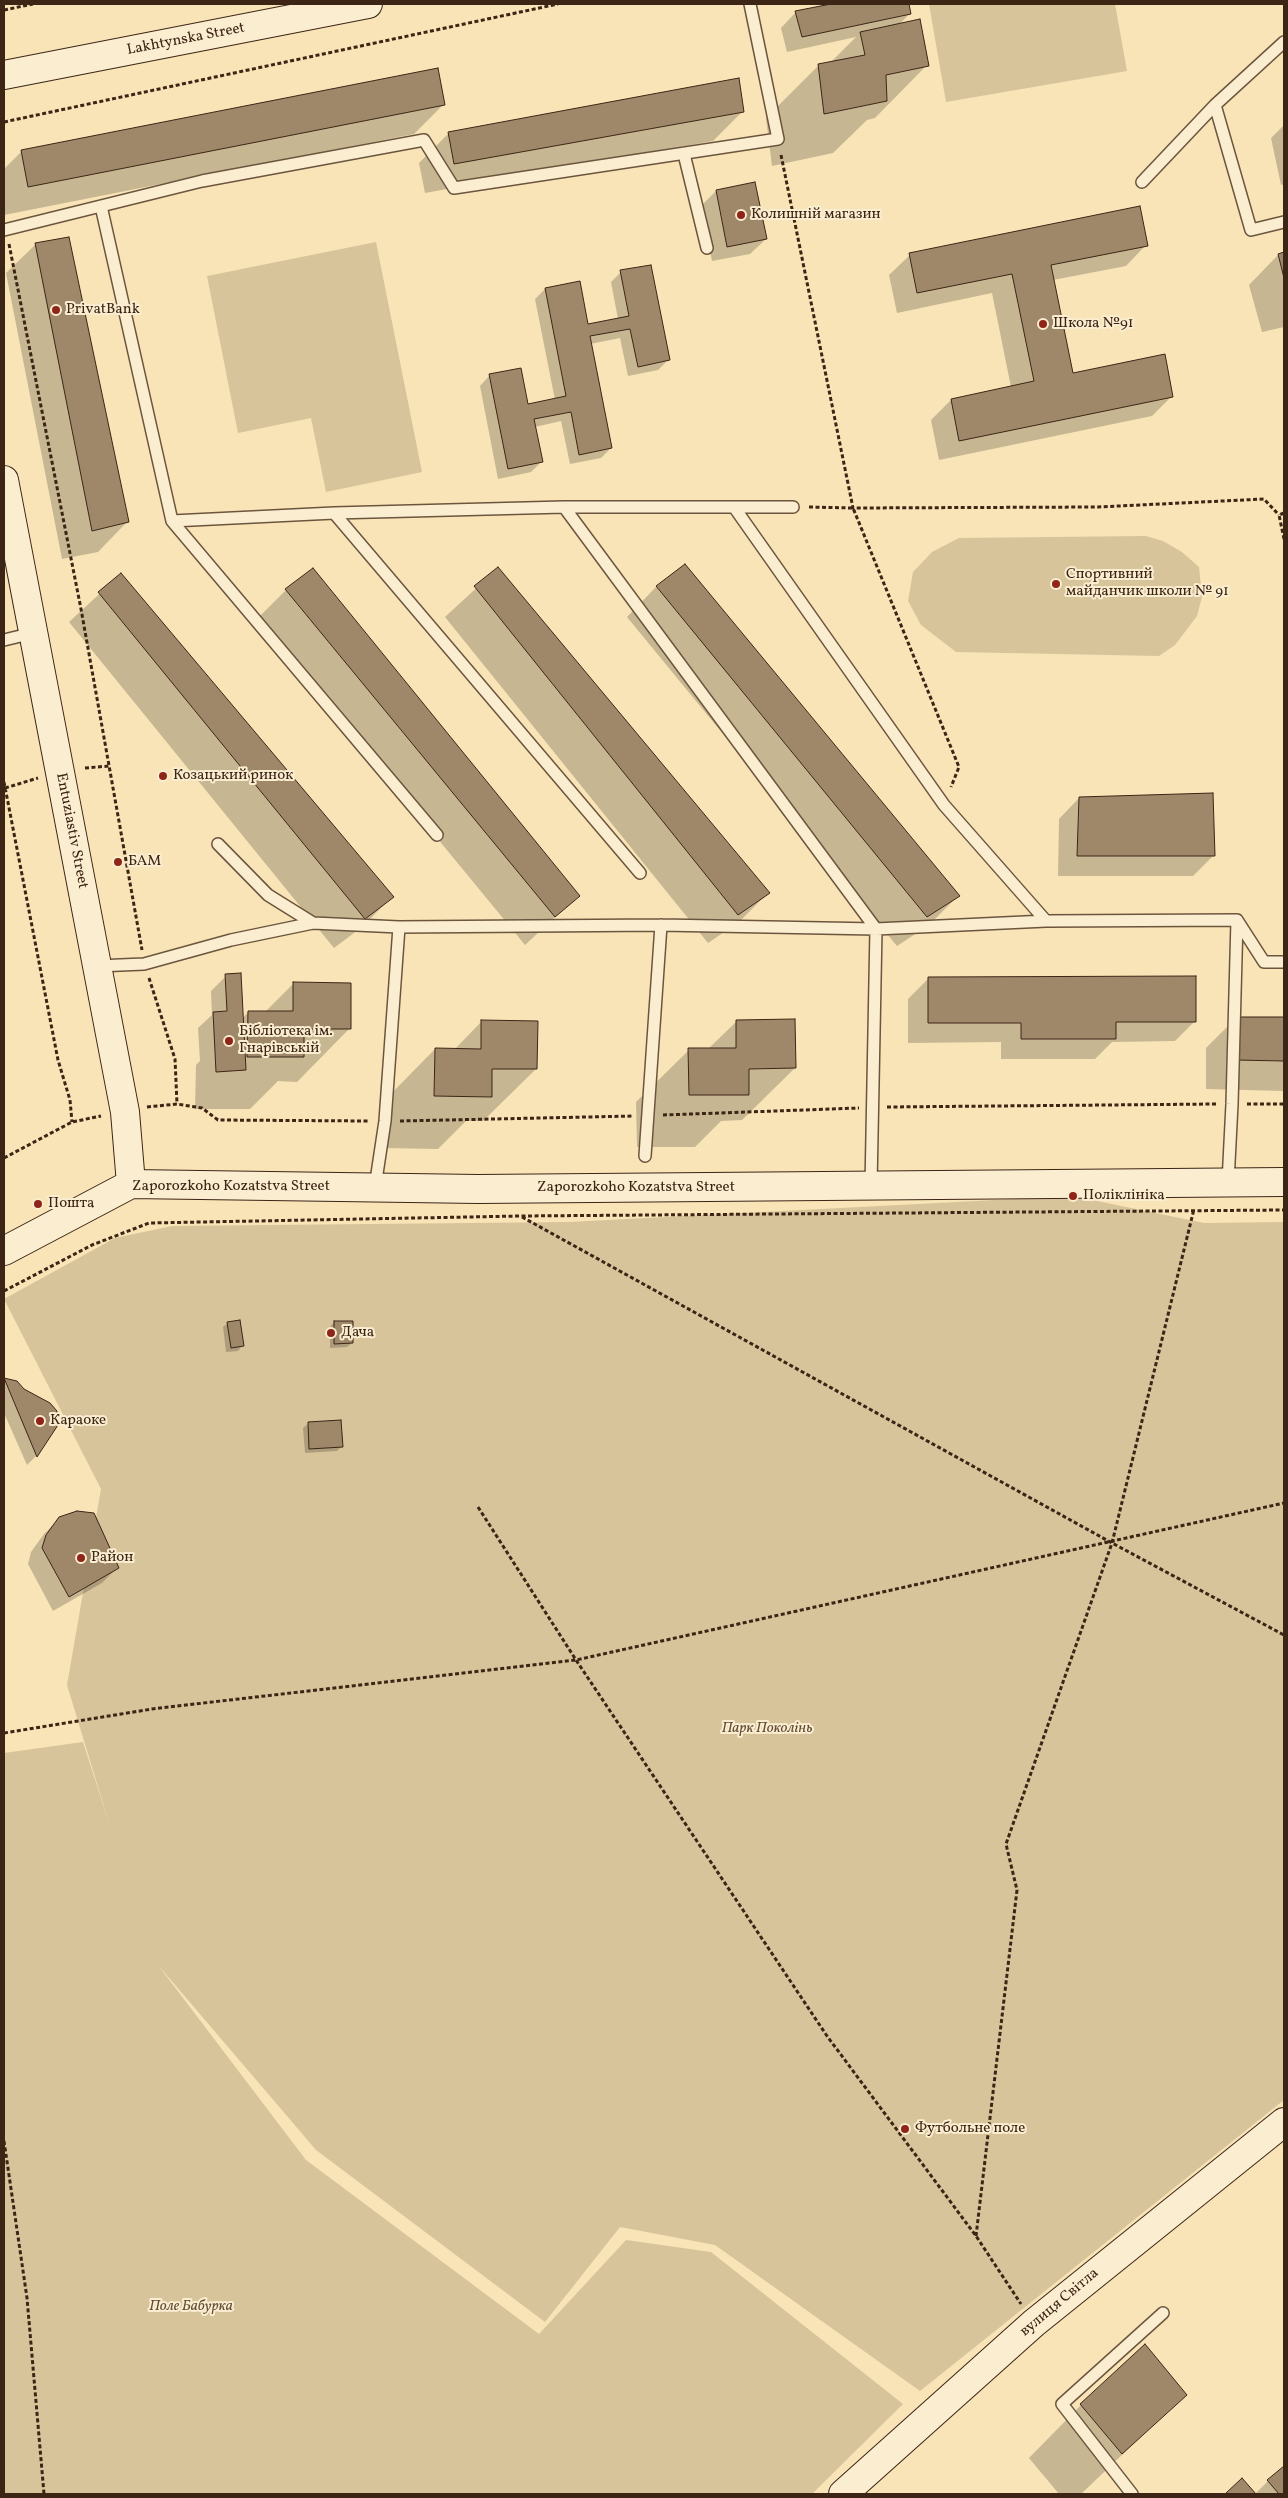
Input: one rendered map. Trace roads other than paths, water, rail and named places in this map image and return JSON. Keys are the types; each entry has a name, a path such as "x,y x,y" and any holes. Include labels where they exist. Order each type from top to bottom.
{"street":[{"name":"Lakhtynska Street","path":"4,75 368,4"},
{"name":"Entuziastiv Street","path":"4,480 125,1112 131,1184"},
{"name":"Zaporozkoho Kozatstva Street","path":"4,1251 131,1184 375,1187 871,1187 1284,1182"},
{"name":"вулиця Світла","path":"843,2494 1034,2323 1284,2122"}],"lane":[{"path":"5,230 202,181 424,140 454,188 778,139 750,4"},
{"path":"1142,182 1216,105 1284,42"},
{"path":"1216,105 1251,230 1284,222"},
{"path":"684,154 707,248"},
{"path":"101,206 172,521 437,835"},
{"path":"172,521 334,513 564,507 793,507"},
{"path":"564,507 876,929 871,1187"},
{"path":"734,507 944,805 1046,921"},
{"path":"334,513 640,873"},
{"path":"4,640 33,633"},
{"path":"218,844 268,895 313,924"},
{"path":"97,966 144,964 231,940 313,924 399,927 662,925 876,929 1046,921 1237,920"},
{"path":"1237,920 1264,962 1284,962"},
{"path":"1228,1182 1237,920"},
{"path":"645,1156 646,1116 662,925"},
{"path":"375,1187 385,1121 399,927"},
{"path":"1132,2494 1062,2404 1163,2313"}],"place":[{"name":"Колишній магазин","path":"741,215"},
{"name":"PrivatBank","path":"56,310"},
{"name":"Школа №91","path":"1043,324"},
{"name":"Спортивний майданчик школи № 91","path":"1056,584"},
{"name":"Козацький ринок","path":"163,776"},
{"name":"БАМ","path":"118,862"},
{"name":"Бібліотека ім. Гнарівській","path":"229,1041"},
{"name":"Поліклініка","path":"1073,1196"},
{"name":"Пошта","path":"38,1204"},
{"name":"Дача","path":"331,1333"},
{"name":"Караоке","path":"40,1421"},
{"name":"Район","path":"81,1558"},
{"name":"Футбольне поле","path":"905,2129"}],"park label":[{"name":"Парк Поколінь","path":"767,1729"},
{"name":"Поле Бабурка","path":"191,2307"}]}
